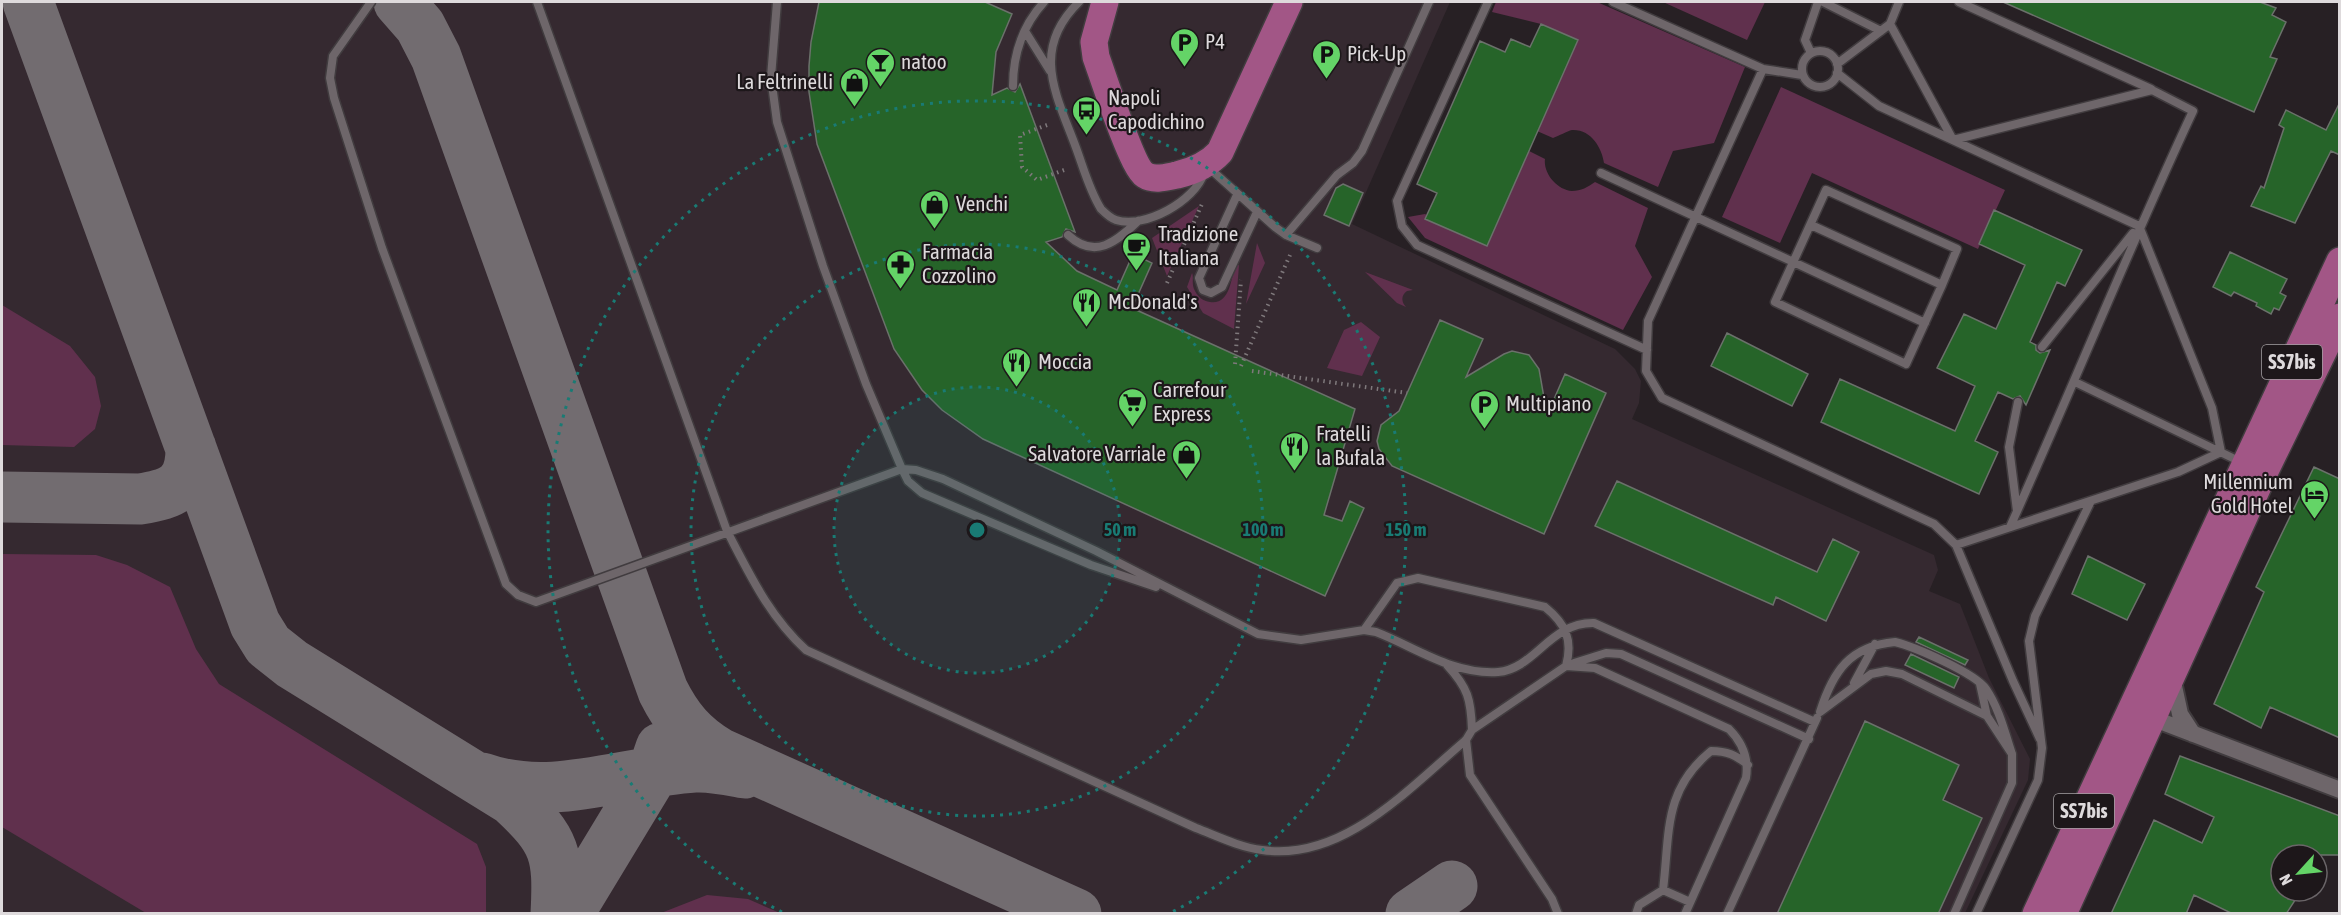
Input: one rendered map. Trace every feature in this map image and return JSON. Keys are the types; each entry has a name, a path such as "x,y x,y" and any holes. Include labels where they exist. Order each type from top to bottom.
{"main road":[{"path":"1105,2 1094,42 1096,57 1139,169 1144,175 1165,177 1206,165 1224,145 1289,2"},
{"name":"SS7bis","path":"2062,914 2243,463 2340,261"},
{"name":"SS7bis","path":"2036,914 2141,714 2172,674 2243,463 2340,317"}],"street":[{"path":"2172,674 2180,714 2193,734"},
{"path":"2141,714 2340,789"}],"lane":[{"path":"371,2 333,56 330,78 334,98 382,249 506,584 518,595 536,602 902,469 916,470 943,478 1096,551 1258,634 1301,640 1364,630 1389,637 1447,665 1499,672 1514,667 1566,628 1578,622 1594,623 1815,722"},
{"path":"537,2 727,531 766,606 786,631 806,650 1234,843 1263,850 1303,850 1348,833 1388,806 1466,740 1472,730 1566,666 1592,656 1621,654 1809,739"},
{"path":"777,2 771,77 777,122 823,266 866,384 908,481 922,493 1091,565 1182,596"},
{"path":"1013,86 1013,67 1025,31 1044,2"},
{"path":"1079,2 1064,19 1056,34 1050,71 1052,84 1101,209 1116,220 1138,220 1158,215 1194,191 1206,165 1237,195 1286,235 1317,248"},
{"path":"1286,235 1337,175 1353,163 1362,151 1429,2"},
{"path":"1488,2 1397,201 1402,226 1417,244 1647,350"},
{"path":"1613,2 1763,69 1803,75"},
{"path":"1811,53 1805,40 1818,2"},
{"path":"1823,2 1881,31"},
{"path":"1899,2 1890,24 1837,68 1830,84 1817,87 1811,85 1803,75 1803,62 1811,53 1827,52 1837,68 1880,106 2139,226 2212,408 2243,463"},
{"path":"1959,2 2193,111 2139,226 2010,527"},
{"path":"1890,24 1953,140"},
{"path":"1025,31 1050,71"},
{"path":"1763,69 1648,321 1646,371 1662,398 1934,524 1956,545 2040,739"},
{"path":"1953,140 2152,90"},
{"path":"1601,173 1925,323"},
{"path":"1826,190 1957,249 1906,364 1775,302 1794,261 1826,190"},
{"path":"1237,195 1199,278 1203,290 1211,293 1222,288 1257,212"},
{"path":"1068,235 1077,243 1095,248 1113,242 1138,220"},
{"path":"1811,225 1942,285"},
{"path":"2042,347 2139,226"},
{"path":"2074,382 2243,463"},
{"path":"2017,511 2009,447 2018,402"},
{"path":"1956,545 2178,472 2243,463"},
{"path":"1976,914 2038,780 2042,763 2029,641 2035,616 2091,501"},
{"path":"1364,630 1397,583 1418,578 1532,602 1545,607 1558,617 1566,628 1570,651 1566,666"},
{"path":"1727,914 1809,739 1830,681 1843,664 1875,644 1895,642 1912,646 1980,681 1996,708 2012,754 2013,783 1954,914"},
{"path":"1853,686 1875,644"},
{"path":"1447,665 1463,682 1469,694 1472,730"},
{"path":"1566,666 1595,668 1729,729 1742,745 1748,766 1746,778 1685,914"},
{"path":"1820,712 1871,674 1886,670 1902,674 1958,699 1987,716"},
{"path":"1980,681 1987,716 2012,754"},
{"path":"1466,740 1470,776 1552,899 1558,914"},
{"path":"1636,914 1640,905 1663,890 1674,799 1682,782 1698,761 1711,751 1723,751 1737,756 1748,766"},
{"path":"1663,890 1690,902"}],"path":[{"path":"1082,112 1092,108"},
{"path":"1047,125 1020,135 1023,167 1037,180 1064,170"},
{"path":"1167,283 1202,204"},
{"path":"1235,364 1244,241"},
{"path":"1240,366 1290,255"},
{"path":"1252,371 1407,393"}],"shaded area":[{"path":"2,2 1450,2 1352,224 1615,349 1635,369 1641,381 1639,403 1632,419 1934,555 1938,570 1929,591 1960,604 1989,678 2030,759 2028,780 1965,913 2,914"},
{"path":"1496,2 1597,2 1745,67 1714,143 1673,151 1658,187 1604,163 1598,146 1585,133 1572,130 1553,138 1537,131 1577,41 1541,24 1492,12"},
{"path":"1663,2 1765,2 1747,40"},
{"path":"1781,87 2005,190 1978,249 1812,173 1780,243 1722,217"},
{"path":"1529,151 1545,159 1546,170 1561,188 1575,191 1595,182 1648,208 1635,246 1652,277 1623,330 1425,238 1408,217 1425,214 1455,232 1487,246"},
{"path":"1199,206 1167,276 1152,238"},
{"path":"1257,243 1265,263 1246,304"},
{"path":"1239,265 1234,329 1203,313 1187,287 1192,273 1193,286 1198,295 1205,301 1217,302 1226,295 1235,266"},
{"path":"1365,272 1413,290 1407,291 1402,299 1406,307 1397,303"},
{"path":"2,305 70,346 95,377 101,406 95,429 74,447 2,445"},
{"path":"1361,322 1380,337 1362,376 1327,368 1344,330"},
{"path":"2,554 96,555 127,565 170,587 196,649 219,684 477,844 486,867 486,913 146,913 2,827"},
{"path":"707,895 748,899 780,913 661,913"}],"building":[{"path":"819,2 985,2 1012,14 996,52 992,95 1007,88 1015,92 1020,84 1075,232 1066,229 1062,237 1046,242 1077,271 1117,290 1133,254 1152,263 1132,308 1355,409 1324,515 1342,521 1350,501 1364,508 1325,596 983,439 942,410 922,390 894,349 817,144 809,92 809,66"},
{"path":"2003,2 2260,2 2276,8 2272,15 2286,22 2270,57 2277,59 2254,112"},
{"path":"1541,24 1578,40 1487,246 1425,219 1437,193 1417,184 1480,41 1505,52 1511,39 1530,47"},
{"path":"2340,102 2340,155 2331,151 2295,223 2251,206 2261,186 2264,188 2284,128 2279,125 2286,110 2326,130"},
{"path":"1343,184 1363,193 1349,226 1324,215 1336,188"},
{"path":"1994,210 2082,250 2065,286 2057,282 2030,342 2036,345 2036,350 2040,353 2050,350 2026,405 2020,396 2013,399 1998,392 1975,441 1998,452 1979,494 1821,422 1840,379 1955,431 1975,386 1937,368 1964,314 1996,329 2025,265 1979,244"},
{"path":"2230,252 2287,279 2280,293 2286,296 2279,310 2274,308 2271,314 2256,306 2257,303 2234,292 2231,296 2213,287"},
{"name":"Multipiano","path":"1440,320 1483,339 1466,377 1512,351 1529,355 1539,369 1547,415 1565,374 1606,393 1544,534 1392,466 1379,449 1377,441 1381,425 1399,411"},
{"path":"1727,333 1808,374 1792,406 1711,366"},
{"path":"2314,467 2340,479 2340,738 2270,707 2261,728 2214,704 2264,592 2256,587"},
{"path":"1617,481 1817,572 1833,539 1859,552 1826,621 1776,597 1773,605 1595,526"},
{"path":"2088,556 2145,584 2127,620 2072,594"},
{"path":"1919,637 1968,660 1965,665 1916,642"},
{"path":"1911,654 1959,677 1954,688 1905,665"},
{"path":"1865,721 1959,765 1943,800 1982,818 1938,914 1777,914"},
{"path":"2180,756 2340,816 2340,855 2329,855 2329,843 2269,843 2269,903 2293,903 2286,914 2233,914 2194,895 2186,914 2111,914 2154,820 2202,843 2214,817 2165,794"}],"taxiway":[{"path":"28,2 255,624 268,645 292,664 512,800 527,814 546,838 552,850 557,877 556,914"},
{"path":"399,2 420,26 436,57 663,691 680,719 693,734 719,753 1076,914"},
{"path":"2,497 140,499 152,497 171,491 184,480 188,471 191,448"},
{"path":"568,914 651,777 661,748"},
{"path":"482,778 508,785 561,787 695,767 745,773"},
{"path":"1411,914 1452,886"}],"place":[{"name":"P4","path":"1184,68"},
{"name":"Pick-Up","path":"1326,80"},
{"name":"natoo","path":"880,88"},
{"name":"La Feltrinelli","path":"854,108"},
{"name":"Napoli Capodichino","path":"1087,136"},
{"name":"Venchi","path":"935,230"},
{"name":"Tradizione Italiana","path":"1137,272"},
{"name":"Farmacia Cozzolino","path":"901,290"},
{"name":"McDonald's","path":"1087,328"},
{"name":"Moccia","path":"1017,388"},
{"name":"Carrefour Express","path":"1132,428"},
{"name":"Multipiano","path":"1485,430"},
{"name":"Fratelli la Bufala","path":"1295,472"},
{"name":"Salvatore Varriale","path":"1187,480"},
{"name":"Millennium Gold Hotel","path":"2314,520"}]}
